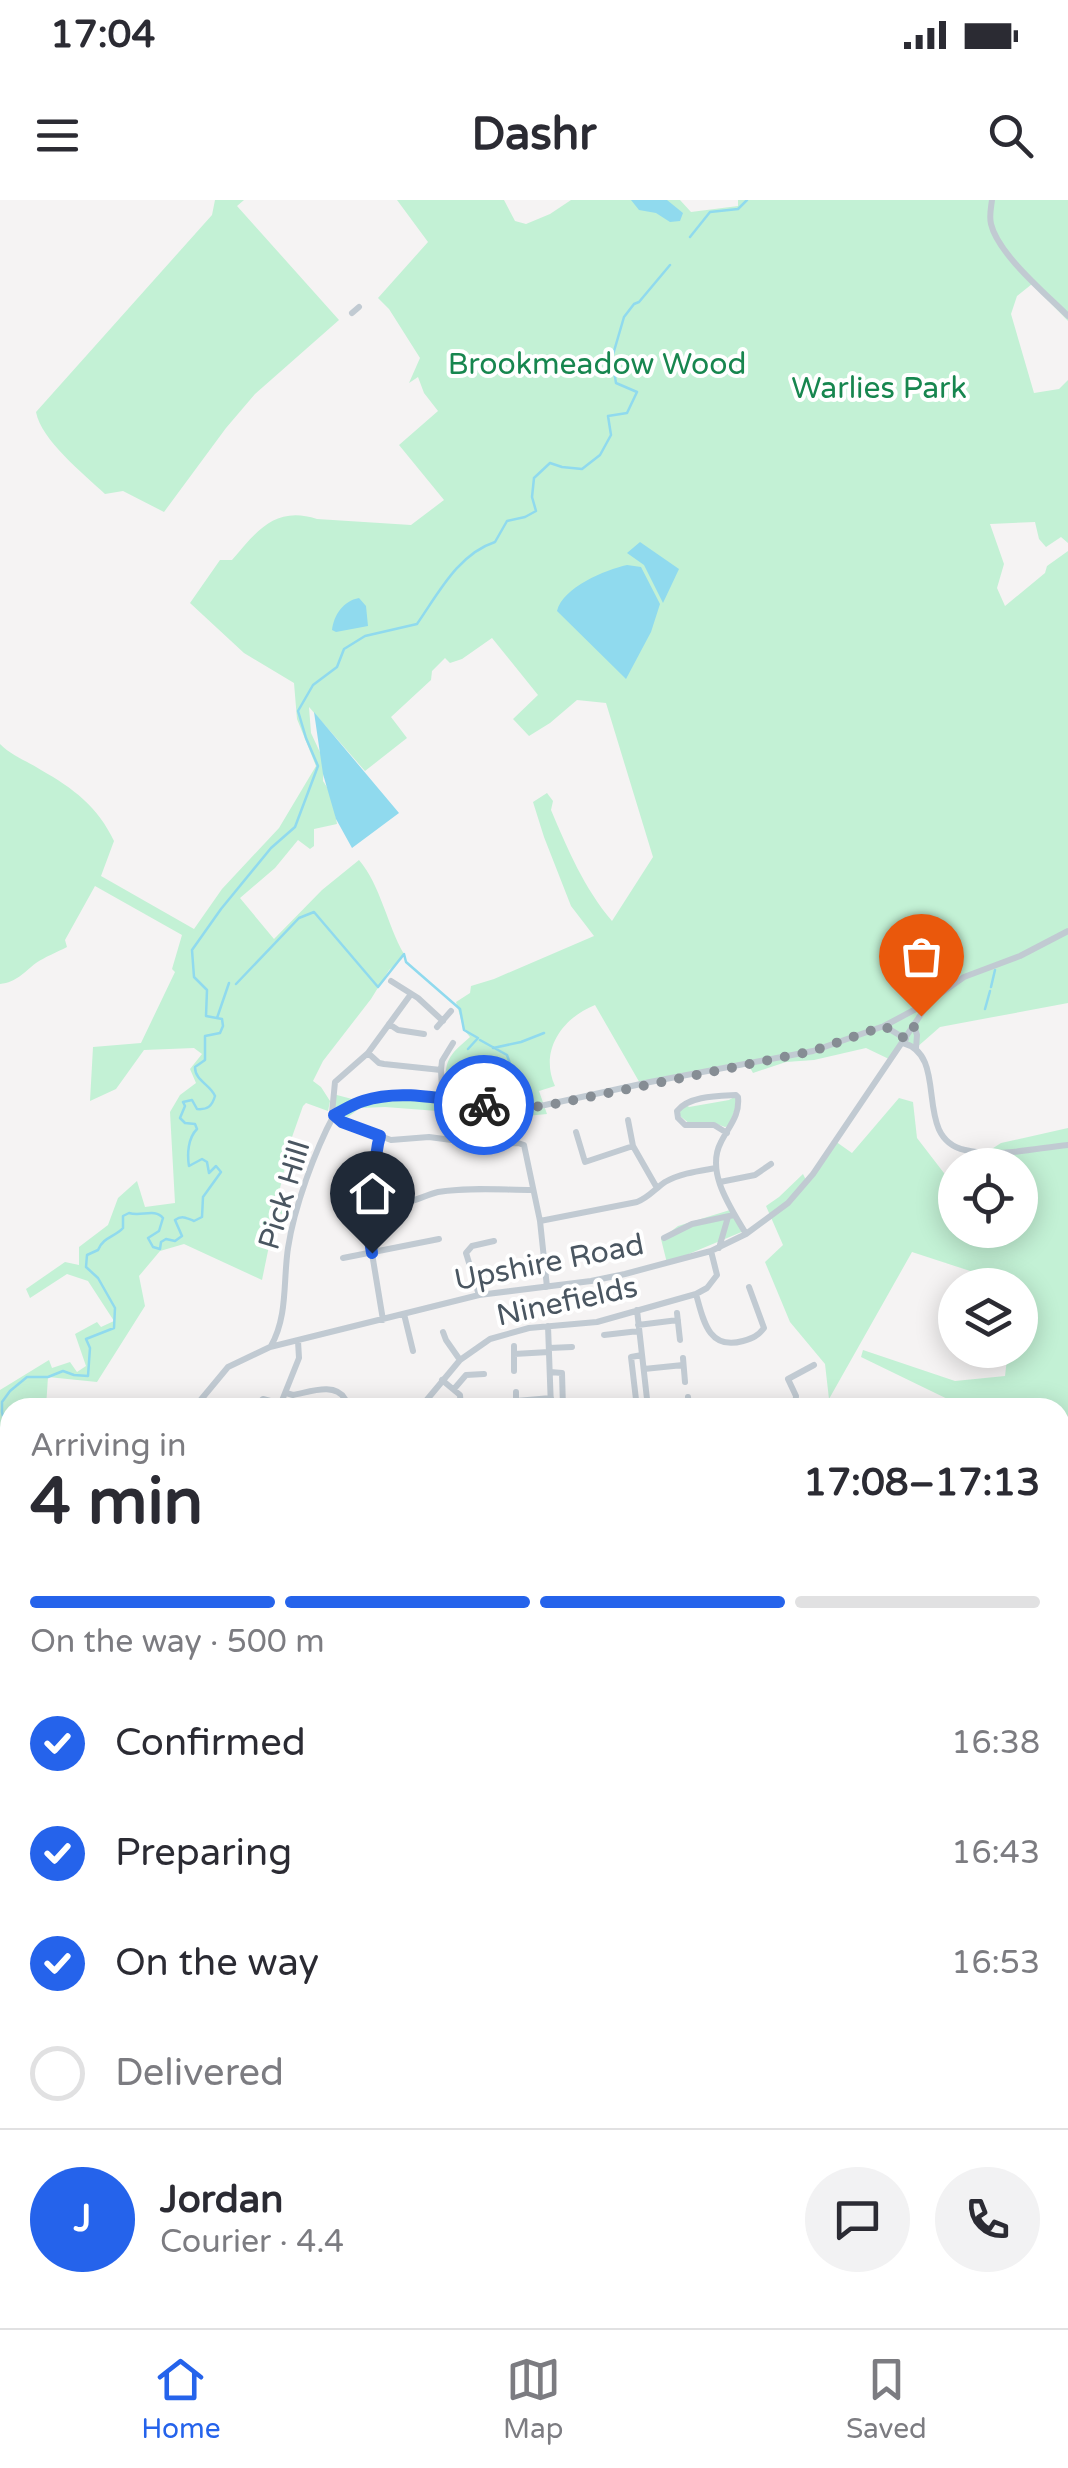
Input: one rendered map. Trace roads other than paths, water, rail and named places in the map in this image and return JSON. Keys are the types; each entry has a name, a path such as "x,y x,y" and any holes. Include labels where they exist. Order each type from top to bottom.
{"street":[{"path":"992,200 990,217 996,234 1034,284 1068,316"},
{"name":"Pick Hill","path":"270,1348 283,1316 287,1252 294,1223 333,1114 363,1101 411,1096 507,1108 545,1106 813,1051 884,1026 930,1002 964,977 1020,956 1068,931"},
{"path":"391,982 411,994 440,1024 451,1011"},
{"path":"411,994 368,1053 335,1082 333,1114 342,1122 391,1140 429,1137 524,1145 540,1221 548,1287"},
{"name":"Upshire Road","path":"202,1398 228,1367 270,1348 479,1295 625,1274 715,1250 746,1234 788,1202 807,1181 930,1002"},
{"path":"389,1024 398,1030 424,1034"},
{"path":"884,1026 916,1048"},
{"path":"914,1026 916,1048 932,1086 936,1124 953,1146 985,1152 1068,1145"},
{"path":"442,1089 442,1061 453,1043"},
{"path":"368,1053 379,1063 441,1070"},
{"path":"727,1132 714,1125 685,1125 678,1118 678,1108 692,1101 736,1094 738,1110 716,1155 716,1168 731,1216 746,1234"},
{"path":"628,1120 633,1146 658,1188"},
{"path":"576,1132 586,1162 633,1146"},
{"path":"380,1136 377,1177 385,1197 400,1204 439,1192 533,1190"},
{"path":"720,1182 756,1175 771,1164"},
{"path":"540,1221 644,1200 684,1174 716,1168"},
{"path":"383,1320 367,1223 370,1213 385,1197"},
{"path":"347,1212 370,1213"},
{"path":"731,1216 715,1250 717,1274 696,1294 710,1333 723,1342 737,1343 760,1334 764,1328 749,1287"},
{"name":"Upshire Road","path":"664,1238 692,1224 731,1216"},
{"path":"343,1258 439,1239"},
{"path":"479,1295 466,1253 470,1247 494,1242"},
{"name":"Ninefields","path":"428,1398 460,1360 490,1339 508,1332 597,1322 696,1294"},
{"path":"636,1310 647,1398"},
{"path":"404,1314 413,1351"},
{"path":"604,1335 677,1317 680,1340"},
{"path":"548,1326 551,1398"},
{"path":"443,1332 460,1360"},
{"path":"284,1398 299,1358 298,1341"},
{"path":"514,1372 514,1350 572,1347"},
{"path":"636,1398 631,1357 642,1354"},
{"path":"644,1369 683,1361 685,1382"},
{"path":"796,1398 788,1378 814,1365"},
{"path":"550,1372 562,1374 563,1398"},
{"path":"454,1389 466,1375 484,1374"},
{"path":"442,1380 460,1398"},
{"path":"286,1393 334,1389 345,1398"}],"water":[{"path":"631,200 667,200 683,213 680,221 670,222 656,213 639,210"},
{"path":"640,542 679,569 663,603 644,565 627,553"},
{"path":"627,565 641,567 660,604 651,632 626,679 557,611 576,587"},
{"path":"359,598 366,606 368,626 332,630 340,610"},
{"path":"314,712 399,813 352,848 336,819 323,774"}],"waterway":[{"path":"690,237 710,212 738,209 747,200"},
{"path":"5,1398 27,1377 48,1377 63,1371 88,1376 90,1348 86,1339 114,1328 115,1308 98,1278 86,1267 87,1255 123,1228 123,1216 156,1214 163,1218 159,1231 148,1238 153,1247 160,1249 166,1239 175,1241 182,1236 175,1220 182,1217 194,1221 202,1217 203,1197 221,1172 216,1166 209,1173 207,1162 202,1159 189,1166 189,1146 197,1129 195,1124 180,1118 183,1102 192,1100 197,1109 207,1108 215,1096 197,1076 195,1067 205,1060 205,1036 220,1033 223,1026 222,1019 206,1016 207,990 194,977 192,950 271,848 295,827 318,766 298,711 313,685 337,667 344,649 365,636 417,624 460,565 495,542 507,521 536,511 532,497 534,478 550,463 582,469 600,455 611,435 608,416 627,413 637,392 616,383 612,358 624,317 670,265"},
{"path":"236,984 299,918 314,912 378,987 404,954 406,962 460,1009 464,1030 478,1038 468,1049"},
{"path":"991,987 995,970"},
{"path":"217,1018 229,983"},
{"path":"985,1009 990,991"},
{"path":"493,1048 544,1033"},
{"path":"480,1040 507,1055 518,1087 522,1088"}],"park label":[{"name":"Brookmeadow Wood","path":"597,364"},
{"name":"Warlies Park","path":"879,388"}]}
